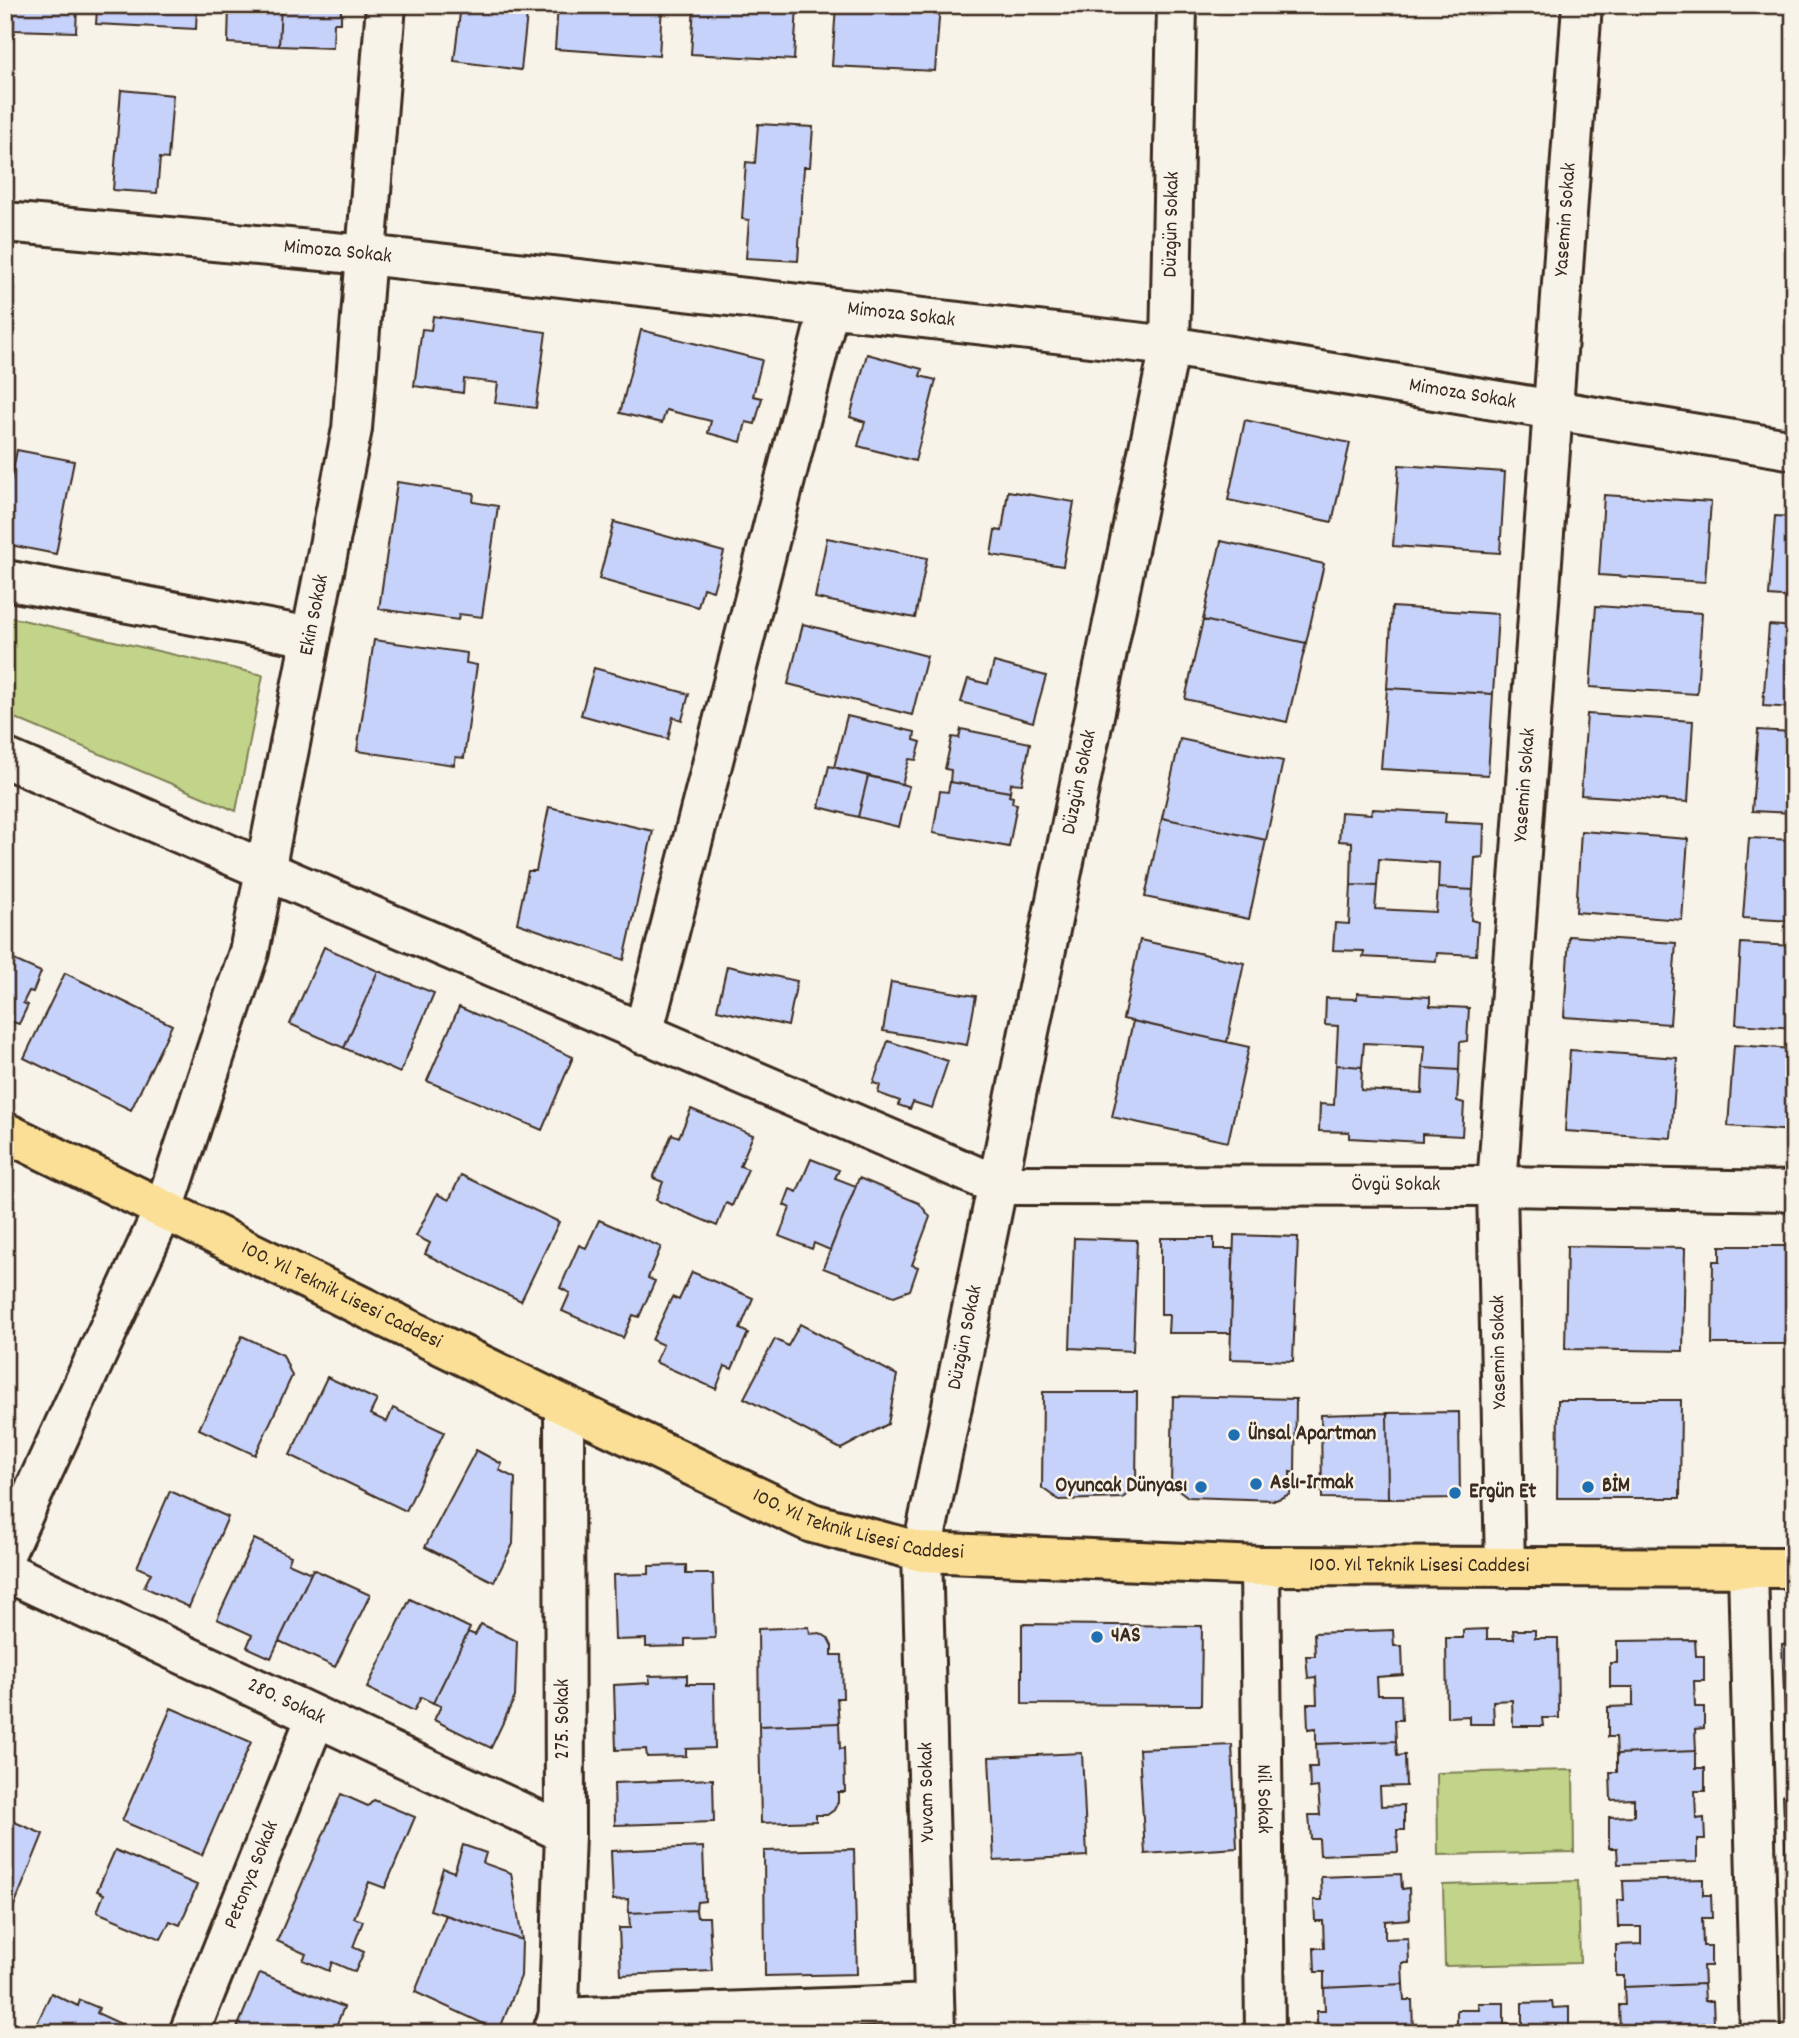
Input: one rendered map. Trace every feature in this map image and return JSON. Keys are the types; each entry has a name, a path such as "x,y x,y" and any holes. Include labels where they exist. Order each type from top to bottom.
{"main road":[{"name":"100. Yıl Teknik Lisesi Caddesi","path":"5,1132 812,1523 922,1552 1260,1566 1794,1568"}],"street":[{"name":"Ekin Sokak","path":"5,1554 164,1209 249,953 352,429 386,5"},
{"name":"Düzgün Sokak","path":"922,1552 1170,346 1177,5"},
{"name":"Yasemin Sokak","path":"1505,1567 1497,1186 1582,5"},
{"name":"Mimoza Sokak","path":"5,222 366,255 1170,346 1794,450"},
{"path":"643,1034 830,308"},
{"path":"5,580 312,637"},
{"path":"5,758 997,1185"},
{"name":"Övgü Sokak","path":"997,1185 1497,1186 1794,1191"},
{"name":"275. Sokak","path":"556,2028 565,1833 564,1405"},
{"name":"Yuvam Sokak","path":"922,1552 934,2018"},
{"name":"Nil Sokak","path":"1260,1566 1265,2033"},
{"path":"1748,1568 1760,2033"},
{"name":"280. Sokak","path":"5,1571 565,1833"},
{"name":"Petonya Sokak","path":"189,2033 316,1717"},
{"path":"556,2028 934,2018"}],"green space":[{"path":"5,616 263,675 236,811 5,714"},
{"path":"1573,1770 1574,1852 1438,1855 1437,1773"},
{"path":"1578,1881 1580,1963 1445,1966 1443,1885"}],"building":[{"path":"14,5 77,5 76,32 13,30"},
{"path":"77,5 197,5 196,29 96,24 97,9 77,8"},
{"path":"229,5 281,5 279,46 228,43"},
{"path":"281,5 349,5 341,6 341,23 334,23 333,48 279,46"},
{"path":"461,5 528,5 521,70 454,61"},
{"path":"558,5 662,5 659,56 555,49"},
{"path":"694,5 797,5 794,60 691,54"},
{"path":"836,5 940,5 935,71 832,66"},
{"path":"121,90 173,95 168,159 160,158 157,193 113,190"},
{"path":"758,124 813,127 810,167 804,167 798,261 746,258 749,220 742,219 746,162 755,163"},
{"path":"433,316 546,332 536,408 495,403 498,383 464,379 463,393 414,386 422,329 431,330"},
{"path":"641,330 762,360 753,396 762,398 755,424 746,422 741,442 708,433 711,421 666,410 662,423 620,413"},
{"path":"867,354 922,369 920,376 936,380 915,461 858,446 865,422 850,417"},
{"path":"1245,420 1350,443 1332,522 1228,500"},
{"path":"17,450 74,461 56,554 5,544 5,508"},
{"path":"1399,465 1505,472 1500,553 1393,546"},
{"path":"397,482 474,493 473,502 498,506 482,617 459,614 458,620 379,609"},
{"path":"1008,491 1074,502 1063,566 991,555 995,530 1002,531"},
{"path":"1604,495 1711,502 1705,582 1599,575"},
{"path":"1775,516 1794,517 1794,598 1769,596"},
{"path":"614,522 724,552 713,591 703,588 698,607 599,579"},
{"path":"827,538 927,558 915,618 815,598"},
{"path":"1221,541 1324,564 1306,643 1203,620"},
{"path":"1596,606 1702,613 1697,694 1590,687"},
{"path":"1392,607 1498,614 1493,694 1387,688"},
{"path":"1203,620 1306,643 1287,722 1185,699"},
{"path":"803,624 927,656 912,715 788,684"},
{"path":"1769,625 1794,627 1794,708 1763,706"},
{"path":"374,640 467,653 466,663 477,665 464,758 456,757 454,765 357,751"},
{"path":"994,662 1046,676 1033,722 961,702 968,679 988,684"},
{"path":"594,668 689,694 682,720 673,717 668,739 581,715"},
{"path":"1387,688 1493,694 1488,775 1381,769"},
{"path":"1587,714 1693,721 1688,802 1581,795"},
{"path":"847,716 915,732 914,740 921,742 916,760 909,759 902,784 834,767"},
{"path":"961,729 1030,743 1022,784 1011,783 1010,792 950,782 951,770 945,769 952,737 959,738"},
{"path":"1758,730 1794,732 1794,813 1752,811"},
{"path":"1180,739 1283,761 1266,840 1162,818"},
{"path":"829,766 868,776 858,817 819,807"},
{"path":"868,776 909,786 899,827 858,817"},
{"path":"950,782 1010,792 1012,803 1017,804 1009,847 933,833 940,791 948,792"},
{"path":"549,807 653,831 624,960 517,923 528,871 536,871"},
{"path":"1372,809 1446,813 1445,822 1484,824 1483,857 1475,858 1473,890 1438,888 1439,863 1379,859 1377,886 1351,885 1352,842 1339,841 1341,812 1371,814"},
{"path":"1162,818 1266,840 1249,919 1145,897"},
{"path":"1581,831 1688,839 1682,920 1576,912"},
{"path":"1749,838 1794,840 1794,921 1743,918"},
{"path":"1351,885 1377,886 1375,909 1436,912 1438,888 1473,890 1471,920 1478,922 1476,955 1437,953 1436,961 1363,957 1364,951 1333,950 1335,923 1349,924"},
{"path":"1569,936 1676,943 1670,1024 1564,1017"},
{"path":"1140,940 1244,963 1227,1042 1123,1019"},
{"path":"1741,943 1794,946 1794,1028 1736,1024"},
{"path":"324,947 378,971 344,1048 290,1024"},
{"path":"5,956 41,972 33,992 29,991 23,1003 28,1005 19,1024 13,1022 5,1041"},
{"path":"727,966 797,981 788,1026 717,1010"},
{"path":"378,971 434,993 400,1073 344,1048"},
{"path":"65,973 172,1025 131,1110 24,1058"},
{"path":"891,982 976,996 967,1045 883,1031"},
{"path":"1357,993 1430,997 1430,1006 1469,1008 1467,1041 1460,1042 1459,1070 1423,1068 1425,1046 1364,1043 1362,1067 1336,1065 1338,1026 1325,1025 1326,998 1357,999"},
{"path":"459,1007 573,1057 542,1130 427,1081"},
{"path":"1133,1021 1249,1047 1228,1142 1112,1117"},
{"path":"888,1041 948,1061 932,1108 913,1102 910,1109 898,1105 900,1101 878,1093 880,1085 873,1083"},
{"path":"1734,1045 1794,1049 1794,1131 1728,1126"},
{"path":"1570,1050 1677,1058 1671,1138 1565,1131"},
{"path":"1336,1065 1362,1067 1361,1090 1422,1093 1423,1068 1459,1070 1457,1101 1464,1103 1462,1136 1422,1134 1422,1142 1349,1138 1349,1132 1319,1131 1320,1104 1334,1105"},
{"path":"691,1109 753,1135 740,1166 748,1169 732,1206 726,1203 717,1226 656,1200 663,1182 653,1178 672,1134 679,1137"},
{"path":"811,1159 839,1170 835,1178 856,1186 830,1250 814,1243 812,1249 779,1236 790,1208 784,1205 790,1189 797,1192"},
{"path":"461,1175 559,1222 521,1301 425,1254 430,1243 416,1236 437,1194 449,1200"},
{"path":"859,1178 919,1203 930,1217 912,1265 918,1267 910,1290 894,1296 823,1268"},
{"path":"599,1220 661,1247 648,1278 655,1281 639,1317 633,1315 623,1338 562,1311 570,1293 560,1288 579,1245 586,1248"},
{"path":"1234,1235 1298,1237 1293,1361 1230,1359"},
{"path":"1074,1238 1137,1240 1133,1351 1070,1348"},
{"path":"1161,1238 1214,1238 1214,1249 1233,1249 1231,1333 1168,1333 1169,1315 1161,1315"},
{"path":"1567,1246 1685,1248 1683,1351 1565,1349"},
{"path":"1720,1246 1794,1246 1794,1344 1712,1344 1713,1261 1720,1261"},
{"path":"692,1272 753,1298 740,1329 748,1333 732,1369 725,1366 716,1389 655,1362 663,1345 652,1340 672,1297 679,1300"},
{"path":"800,1324 897,1375 888,1424 841,1449 744,1398 775,1339 788,1346"},
{"path":"242,1336 283,1355 292,1376 255,1455 199,1429"},
{"path":"327,1377 377,1400 370,1414 387,1422 393,1408 444,1432 406,1511 290,1455"},
{"path":"1043,1392 1137,1392 1136,1485 1123,1498 1059,1500 1042,1488"},
{"name":"Ünsal Apartman","path":"1173,1396 1296,1399 1295,1473 1290,1472 1290,1494 1276,1500 1188,1497 1171,1484"},
{"path":"1558,1400 1681,1400 1680,1498 1557,1498"},
{"path":"1459,1412 1460,1498 1388,1499 1387,1413"},
{"path":"1387,1413 1388,1499 1322,1498 1321,1415"},
{"path":"476,1450 502,1464 499,1470 515,1478 513,1544 494,1582 425,1547"},
{"path":"170,1491 228,1517 189,1607 144,1587 151,1573 137,1567"},
{"path":"254,1539 291,1556 288,1563 311,1573 271,1658 247,1647 252,1635 217,1619"},
{"path":"686,1565 686,1574 713,1574 715,1638 685,1639 685,1646 646,1647 646,1639 615,1640 613,1575 649,1574 649,1566"},
{"path":"313,1569 370,1595 335,1667 279,1641"},
{"path":"410,1599 470,1628 433,1703 421,1697 414,1711 367,1688"},
{"path":"481,1624 517,1641 515,1697 491,1748 434,1720 441,1706 433,1703 468,1632 475,1635"},
{"path":"1022,1624 1202,1626 1201,1705 1022,1704"},
{"path":"809,1627 810,1634 820,1633 828,1638 832,1655 842,1655 843,1698 837,1698 839,1723 759,1726 758,1629"},
{"path":"1487,1629 1487,1639 1514,1639 1513,1630 1535,1630 1535,1638 1558,1638 1559,1718 1542,1718 1543,1726 1513,1726 1512,1700 1493,1701 1494,1724 1469,1724 1469,1716 1447,1717 1446,1638 1463,1638 1463,1630"},
{"path":"1393,1630 1394,1646 1402,1646 1403,1675 1377,1677 1378,1695 1401,1695 1402,1720 1395,1720 1396,1741 1316,1744 1316,1728 1308,1729 1307,1704 1317,1704 1316,1677 1308,1678 1306,1656 1315,1656 1314,1633"},
{"path":"1695,1640 1696,1656 1704,1656 1704,1681 1694,1681 1695,1707 1704,1707 1704,1728 1695,1729 1696,1751 1617,1754 1616,1737 1608,1737 1608,1707 1633,1706 1633,1687 1610,1687 1610,1663 1617,1663 1617,1641"},
{"path":"1794,1643 1794,1742 1786,1743 1782,1644"},
{"path":"687,1675 687,1684 714,1684 715,1748 686,1749 686,1756 647,1757 646,1749 616,1750 614,1685 650,1683 649,1676"},
{"path":"171,1708 251,1742 202,1855 122,1821"},
{"path":"839,1723 840,1749 844,1748 845,1792 838,1792 838,1802 834,1810 827,1815 816,1815 816,1821 761,1823 759,1726"},
{"path":"1396,1741 1397,1756 1405,1755 1406,1786 1380,1787 1381,1806 1404,1805 1404,1830 1397,1830 1398,1852 1320,1855 1319,1839 1311,1839 1309,1815 1320,1815 1318,1787 1310,1788 1309,1767 1317,1767 1316,1744"},
{"path":"1232,1745 1237,1848 1145,1854 1139,1749"},
{"path":"1696,1751 1696,1768 1705,1768 1705,1791 1695,1791 1696,1819 1704,1818 1705,1839 1697,1839 1697,1862 1618,1864 1617,1848 1609,1848 1609,1817 1634,1816 1634,1799 1611,1800 1610,1772 1617,1772 1617,1754"},
{"path":"1082,1753 1087,1856 994,1861 989,1757"},
{"path":"713,1779 714,1822 615,1825 614,1783"},
{"path":"341,1794 368,1806 374,1800 415,1817 385,1888 369,1882 354,1918 363,1921 353,1947 364,1952 355,1972 332,1962 329,1971 303,1960 306,1954 277,1941"},
{"path":"1783,1795 1794,1795 1794,1894 1787,1894"},
{"path":"5,1818 43,1834 7,1923 5,1922"},
{"path":"463,1845 486,1853 483,1863 511,1873 522,1940 430,1910 443,1868 454,1872"},
{"path":"703,1847 705,1901 697,1902 696,1910 629,1913 628,1899 613,1900 611,1851"},
{"path":"854,1849 857,1974 765,1976 764,1851"},
{"path":"115,1850 197,1885 180,1925 170,1921 161,1939 97,1912 104,1894 97,1891"},
{"path":"1401,1874 1402,1889 1409,1888 1410,1919 1385,1921 1385,1939 1408,1938 1409,1963 1402,1963 1403,1984 1324,1988 1324,1972 1315,1972 1314,1948 1324,1948 1323,1921 1315,1921 1314,1900 1322,1900 1321,1877"},
{"path":"1703,1879 1703,1895 1711,1895 1712,1918 1702,1918 1703,1946 1711,1946 1711,1966 1703,1966 1704,1984 1624,1987 1624,1976 1616,1976 1616,1945 1641,1944 1641,1927 1618,1927 1617,1900 1624,1900 1623,1881"},
{"path":"696,1910 697,1917 709,1917 712,1971 621,1975 619,1928 630,1928 629,1913"},
{"path":"446,1915 522,1940 521,1976 499,2031 415,1992"},
{"path":"1790,1941 1794,1941 1794,2033 1793,2033"},
{"path":"260,1973 344,2007 333,2033 235,2033"},
{"path":"1403,1984 1404,2000 1412,2000 1413,2030 1387,2033 1317,2032 1317,2011 1325,2011 1324,1988"},
{"path":"1704,1984 1705,2001 1713,2001 1714,2023 1704,2023 1704,2033 1620,2032 1619,2005 1625,2005 1624,1987"},
{"path":"51,1993 78,2006 80,2000 99,2008 97,2013 132,2029 130,2033 39,2033 34,2030"},
{"path":"1552,2002 1553,2008 1569,2007 1569,2033 1457,2033 1457,2010 1479,2010 1478,2003 1504,2003 1504,2025 1522,2025 1522,2003"},
{"path":"1202,2030 1235,2030 1235,2033 1202,2033"},
{"path":"1096,2031 1096,2033 1026,2033"}],"place":[{"name":"Ünsal Apartman","path":"1234,1435"},
{"name":"Aslı-Irmak","path":"1256,1484"},
{"name":"Oyuncak Dünyası","path":"1201,1487"},
{"name":"BİM","path":"1588,1487"},
{"name":"Ergün Et","path":"1455,1493"},
{"name":"4AS","path":"1097,1637"}]}
